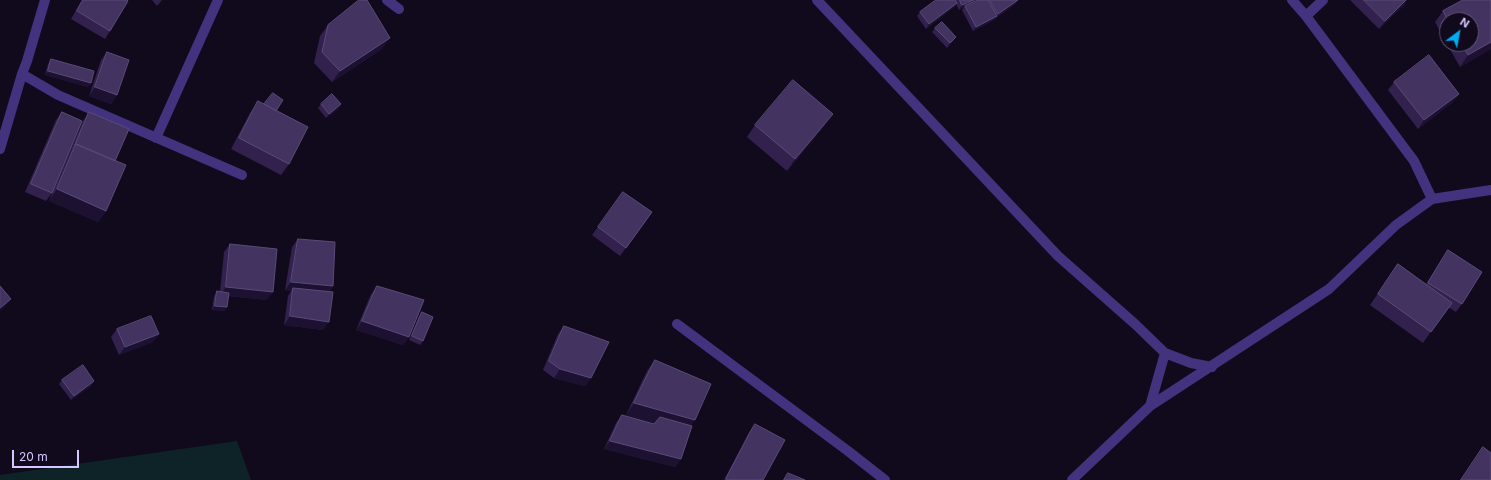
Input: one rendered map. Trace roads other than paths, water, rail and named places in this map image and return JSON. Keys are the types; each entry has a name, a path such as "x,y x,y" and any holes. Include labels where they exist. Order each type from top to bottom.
{"street":[{"path":"0,148 45,0"},
{"path":"156,138 218,0"},
{"path":"387,0 399,9"},
{"path":"1292,0 1306,16 1414,161 1432,199"},
{"path":"1306,16 1323,0"},
{"path":"821,2 1058,256 1164,353 1191,363 1212,367"},
{"path":"22,74 58,95 242,175"},
{"path":"1072,480 1150,406 1212,367 1329,289 1396,225 1432,199 1491,190"},
{"path":"677,324 885,480"},
{"path":"1150,406 1164,353"}]}
